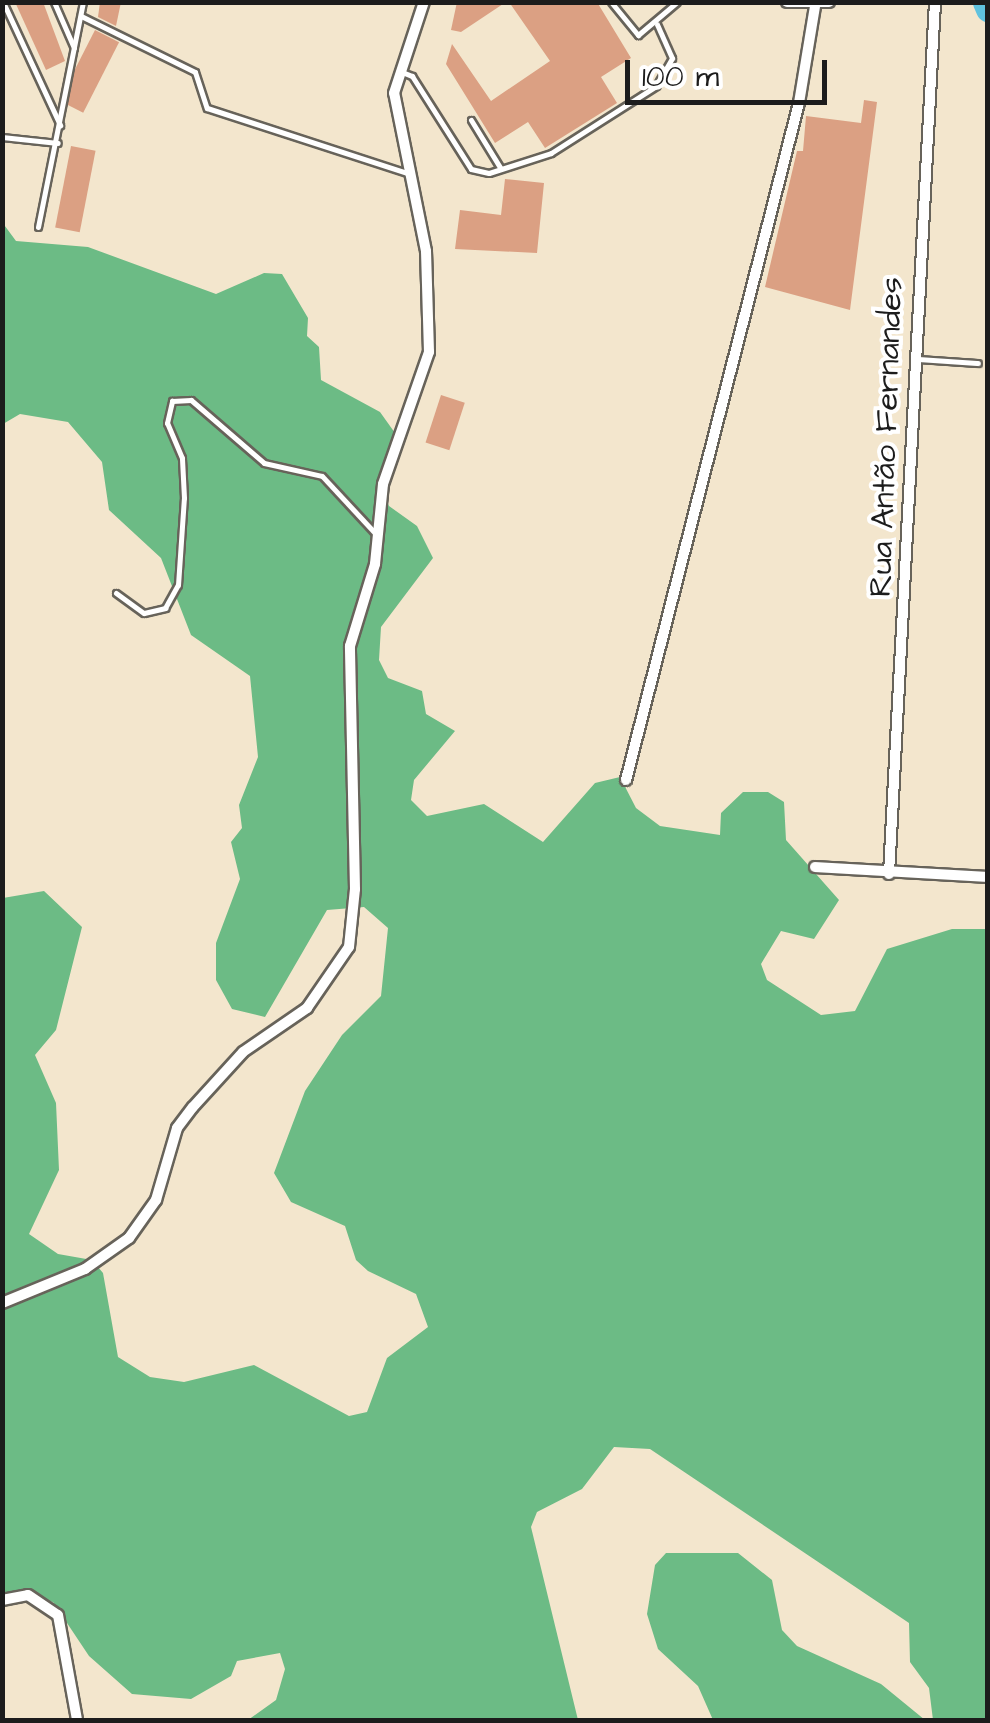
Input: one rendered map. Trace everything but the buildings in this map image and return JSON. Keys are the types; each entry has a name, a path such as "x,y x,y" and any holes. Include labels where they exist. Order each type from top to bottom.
{"street":[{"path":"2,1302 85,1269 129,1238 156,1200 177,1128 192,1106 243,1052 307,1008 350,947 355,890 350,646 372,576 383,484 429,352 431,313 426,251 394,116 399,72 424,2"},
{"path":"787,2 815,6 829,2"},
{"name":"Rua Antão Fernandes","path":"889,874 935,2"},
{"path":"626,780 798,102 815,6"},
{"path":"815,867 988,877"},
{"path":"2,1600 28,1596 58,1615 77,1720"}],"lane":[{"path":"4,2 61,128"},
{"path":"54,2 76,50"},
{"path":"38,227 84,2"},
{"path":"611,2 633,33 657,24 677,2"},
{"path":"81,16 195,72 207,108 407,173"},
{"path":"399,72 412,76 471,169 500,170 551,152 656,86 672,58 657,24"},
{"path":"471,120 500,170"},
{"path":"2,137 58,143"},
{"path":"914,359 978,363"},
{"path":"116,593 144,613 165,608 178,585 184,498 182,458 167,422 172,401 191,400 264,463 322,476 377,535"}],"green space":[{"path":"2,222 16,241 88,247 216,294 264,273 282,274 308,318 307,336 319,347 321,380 380,412 400,440 383,490 389,506 417,526 433,558 381,627 379,660 388,678 422,691 426,714 455,731 414,780 411,800 427,816 484,804 543,842 595,783 620,777 636,808 660,826 720,835 721,813 743,792 768,792 784,802 786,840 839,900 814,939 781,931 761,964 767,980 821,1015 855,1011 887,949 952,929 987,929 987,1720 933,1720 929,1688 910,1662 909,1623 650,1449 614,1447 582,1489 537,1512 531,1527 578,1720 248,1720 276,1700 285,1669 280,1653 237,1661 231,1676 191,1699 132,1694 89,1656 53,1602 3,1593 3,898 44,891 82,927 56,1030 35,1055 56,1103 59,1170 29,1234 58,1254 92,1260 103,1273 118,1357 150,1377 184,1382 254,1365 349,1416 367,1412 387,1358 428,1327 416,1294 368,1271 356,1260 345,1226 291,1202 274,1173 305,1091 342,1035 381,996 388,928 364,907 327,910 265,1017 232,1009 216,980 216,943 240,879 231,842 242,828 239,805 258,757 250,676 191,635 161,558 109,510 102,462 68,422 20,414 3,424"},
{"path":"666,1553 738,1553 772,1580 782,1630 797,1646 881,1684 925,1720 713,1720 698,1686 658,1649 647,1614 655,1565"}],"waterway":[{"path":"985,2 988,9"}]}
